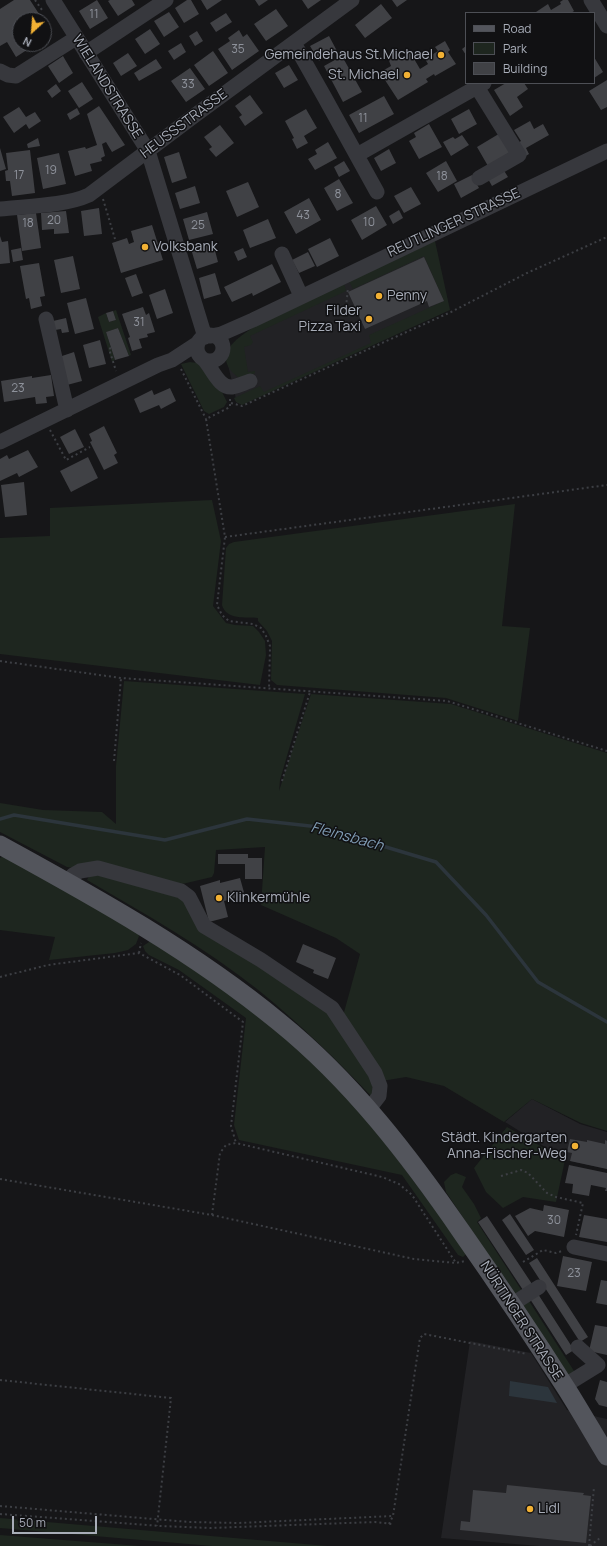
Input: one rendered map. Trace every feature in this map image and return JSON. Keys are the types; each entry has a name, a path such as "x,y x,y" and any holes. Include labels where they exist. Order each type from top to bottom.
{"main road":[{"name":"NÜRTINGER STRASSE","path":"0,845 148,929 223,979 286,1027 325,1063 369,1109 431,1188 511,1305 564,1386 607,1456"}],"street":[{"name":"WIELANDSTRASSE","path":"53,0 148,151 205,338"},
{"path":"86,53 166,0"},
{"name":"HEUSSSTRASSE","path":"0,208 80,200 100,188 352,0"},
{"path":"591,0 600,19"},
{"path":"0,71 8,75 16,76 76,38"},
{"path":"294,43 376,192"},
{"path":"357,155 481,85 519,155 479,178"},
{"name":"REUTLINGER STRASSE","path":"0,442 172,360 205,338 221,334 252,320 607,151"},
{"path":"282,254 301,296"},
{"path":"46,318 67,410"},
{"name":"REUTLINGER STRASSE","path":"222,353 230,338 252,320"},
{"path":"205,338 219,339 222,344 220,361 223,370 230,380 238,384 222,384 202,359 197,351 205,338"},
{"path":"202,359 211,361 217,359 222,353"},
{"name":"REUTLINGER STRASSE","path":"172,360 195,357 202,359"},
{"path":"66,882 80,871 98,868 181,891 189,897 204,926 261,960 332,1008 375,1073 380,1086 379,1096 369,1109"},
{"path":"574,1247 607,1254"},
{"path":"511,1305 539,1287"},
{"path":"564,1386 602,1366 578,1347"}],"path":[{"path":"35,0 42,10"},
{"path":"100,188 115,239"},
{"path":"231,403 242,406 452,312 527,273 607,237"},
{"path":"111,348 109,349 120,384"},
{"path":"172,360 179,366 206,419 225,537 217,605 222,615 229,621 253,624 261,628 266,636 270,646 269,689"},
{"path":"206,419 230,407 231,403 227,391 238,384"},
{"path":"45,421 66,460 90,447"},
{"path":"225,537 607,485"},
{"path":"0,661 121,678 447,701 607,751"},
{"path":"114,761 121,678"},
{"path":"282,781 310,692"},
{"path":"0,977 48,965 139,953 180,975 243,1022 231,1126 236,1143"},
{"path":"212,1215 220,1153 226,1145 236,1143 382,1177 399,1184 412,1195 456,1263"},
{"path":"501,1176 521,1170 528,1173 547,1193 556,1197 584,1203 574,1247 556,1253 543,1250 523,1262"},
{"path":"0,1179 212,1215 414,1259 456,1263 480,1258"},
{"path":"0,1514 157,1526 239,1528 375,1522 390,1524 393,1516 420,1338 424,1334 527,1354"},
{"path":"0,1380 171,1398 157,1526"},
{"path":"590,1546 594,1487"},
{"path":"0,1506 189,1522 238,1523 393,1516"},
{"path":"590,1546 601,1537"}],"shaded area":[{"path":"433,242 447,310 247,401 237,403 228,365 236,340 273,318"},
{"name":"Städt. Kindergarten Anna-Fischer-Weg","path":"532,1099 580,1124 607,1132 607,1169 566,1160 505,1122"},
{"path":"470,1341 531,1353 567,1410 607,1419 607,1546 539,1546 441,1538"},
{"path":"510,1381 548,1387 557,1403 509,1396"}],"green space":[{"path":"435,241 450,310 242,405 236,402 234,398 260,386 264,392 371,343 369,335 444,301 424,256 353,289 349,281"},
{"path":"344,283 346,291 250,336 253,342 251,345 244,347 248,372 255,371 255,373 251,376 239,378 228,367 226,360 227,352 234,343 246,333 280,313"},
{"path":"116,310 131,355 129,356 118,328 106,332 115,360 112,362 98,317 106,313 109,322 116,320 113,311"},
{"path":"190,362 197,363 220,388 227,402 224,407 209,414 204,411 181,364"},
{"path":"212,500 221,541 213,606 226,623 253,626 265,641 266,655 260,685 0,654 0,538 50,536 50,508"},
{"path":"515,504 502,626 530,628 518,721 446,698 277,685 271,680 272,641 267,631 258,621 258,618 237,617 224,610 222,605 226,548 229,544 234,542"},
{"path":"124,681 305,694 280,780 279,791 311,694 451,704 607,753 607,1131 581,1123 532,1099 504,1122 444,1086 406,1077 382,1081 343,1016 360,954 336,938 261,905 265,847 216,850 214,873 212,877 178,885 67,867 0,832 0,803 43,810 102,812 116,824 116,766"},
{"path":"3,856 138,930 139,936 136,944 128,950 115,953 49,960 55,937 0,930 0,858"},
{"path":"95,874 184,899 200,926 329,1012 373,1074 372,1097 316,1041 257,989 195,945 87,880 89,876"},
{"path":"152,940 248,1006 316,1064 361,1110 467,1253 463,1257 458,1255 402,1175 239,1140 234,1125 246,1018 179,970 149,955 143,946"},
{"path":"507,1127 565,1160 556,1202 523,1197 503,1208 486,1192 474,1168"},
{"path":"456,1173 466,1177 462,1187 474,1204 481,1218 477,1222 522,1291 515,1295 446,1192 444,1182 451,1175"},
{"path":"529,1301 576,1374 568,1378 522,1306"},
{"path":"0,1518 328,1546 212,1546 0,1528"},
{"path":"0,1535 140,1546 0,1546"}],"building":[{"path":"14,0 30,0 38,12 12,12 12,50 7,42 0,46 0,9"},
{"path":"97,0 108,18 90,29 79,11"},
{"path":"132,0 135,5 118,16 108,1"},
{"path":"187,0 191,0 199,14 184,23 175,8"},
{"path":"201,0 222,0 207,10"},
{"path":"255,0 268,0 259,6"},
{"path":"302,0 321,0 308,9"},
{"path":"392,0 407,0 397,7"},
{"path":"563,0 568,0 574,11 536,12 548,4 551,10 561,4 560,2"},
{"path":"381,4 392,18 365,38 355,25"},
{"path":"276,9 288,26 266,41 254,24"},
{"path":"169,12 179,27 164,37 154,21"},
{"path":"226,13 232,22 216,32 210,23"},
{"path":"150,29 160,44 145,54 135,39"},
{"path":"239,30 243,37 247,34 259,51 232,70 218,49 230,41 228,38"},
{"path":"197,31 203,41 195,46 189,36"},
{"path":"329,36 337,51 319,61 310,46"},
{"name":"St. Michael","path":"445,41 450,50 448,52 456,64 435,76 434,74 426,79 428,82 398,100 383,77 384,70 391,66 388,58 398,52 402,57 410,52 420,69 428,64 425,59 438,51 435,47"},
{"path":"181,43 186,52 174,60 168,51"},
{"path":"465,47 465,54 462,49"},
{"path":"213,51 228,73 209,86 194,65"},
{"path":"13,52 24,52 16,57"},
{"path":"128,53 137,66 121,76 113,63"},
{"path":"63,56 73,73 59,83 48,66"},
{"path":"342,56 362,92 343,102 324,66"},
{"path":"156,59 162,68 139,81 134,73"},
{"path":"595,59 603,72 595,77"},
{"path":"289,65 298,80 284,88 275,73"},
{"path":"190,68 205,89 186,102 171,81"},
{"path":"607,80 607,107 601,110 589,91"},
{"path":"82,82 93,99 79,108 68,91"},
{"path":"56,84 61,91 52,98 47,91"},
{"path":"504,84 525,84 528,89 517,97 523,107 510,116 494,90"},
{"path":"250,95 263,113 245,126 239,117 242,115 235,106"},
{"path":"384,96 394,114 359,133 349,115"},
{"path":"99,106 125,145 112,152 106,142 102,144 105,156 101,158 102,161 90,164 92,171 75,176 68,151 85,147 86,149 97,145 87,114"},
{"path":"19,107 26,117 35,112 41,121 29,129 26,124 14,133 3,117"},
{"path":"77,108 80,114 70,120 67,114"},
{"path":"306,109 317,128 304,136 308,143 297,149 292,139 294,138 285,121"},
{"path":"469,109 477,124 459,134 451,119"},
{"path":"530,121 534,129 543,124 549,135 526,148 529,154 524,157 516,144 521,141 514,130"},
{"path":"429,124 442,147 419,159 409,141 416,137 414,133"},
{"path":"220,125 234,143 216,157 209,149 212,147 204,137"},
{"path":"502,132 514,151 488,166 477,147"},
{"path":"462,135 469,145 451,156 443,142 453,137 455,139"},
{"path":"38,138 40,146 28,148 27,144"},
{"path":"328,142 337,158 315,170 308,159 317,154 315,150"},
{"path":"0,148 6,169 0,171"},
{"path":"389,149 396,163 381,171 374,158"},
{"path":"30,150 35,193 12,196 10,181 6,181 5,171 8,170 6,153"},
{"path":"179,152 187,178 172,183 164,157"},
{"path":"59,153 66,184 43,189 37,158"},
{"path":"344,161 350,171 339,177 334,167"},
{"path":"446,161 457,181 438,192 426,173"},
{"path":"503,169 508,177 492,186 487,177"},
{"path":"472,175 479,188 461,198 454,184"},
{"path":"339,179 353,203 337,211 324,188"},
{"path":"248,182 259,207 237,217 226,191"},
{"path":"195,186 200,203 180,209 175,193"},
{"path":"411,187 421,204 404,213 394,196"},
{"path":"309,198 321,220 296,234 284,212"},
{"path":"376,206 387,225 362,240 351,220"},
{"path":"99,208 102,234 84,236 81,211"},
{"path":"399,210 403,218 393,224 389,216"},
{"path":"66,211 69,233 54,234 54,229 42,230 41,213"},
{"path":"207,212 213,234 189,240 183,219"},
{"path":"36,213 41,248 22,251 17,215"},
{"path":"268,219 276,238 250,248 243,230"},
{"path":"152,225 163,260 121,273 112,243 127,238 129,244 134,242 131,231"},
{"path":"0,236 2,242 8,241 10,263 0,264"},
{"path":"330,238 339,256 317,267 308,249"},
{"path":"213,243 218,262 197,269 191,249"},
{"path":"21,248 23,260 13,262 11,250"},
{"path":"243,248 247,257 238,261 234,252"},
{"path":"308,252 315,266 299,273 292,260"},
{"path":"73,256 80,289 61,293 54,260"},
{"path":"424,257 444,301 429,307 427,301 365,329 348,292"},
{"path":"39,263 45,296 40,297 42,306 31,309 29,298 26,299 20,266"},
{"path":"272,264 281,282 253,296 252,293 232,302 224,287"},
{"path":"215,273 221,294 204,299 199,278"},
{"path":"136,274 143,293 132,297 125,278"},
{"path":"165,289 173,313 157,319 149,295"},
{"path":"86,298 94,329 75,334 67,303"},
{"path":"143,307 146,315 149,313 155,332 147,334 148,337 139,339 142,348 132,351 128,338 130,337 122,314"},
{"path":"113,311 116,320 109,322 106,313"},
{"path":"66,318 69,332 62,333 61,329 55,330 53,321"},
{"path":"118,328 129,356 115,360 106,332"},
{"path":"100,340 106,364 89,368 83,345"},
{"path":"74,352 82,381 67,385 59,357"},
{"path":"51,375 54,396 46,397 47,403 36,404 35,397 4,402 1,381 32,376 32,378"},
{"path":"170,388 176,401 161,409 159,405 140,413 134,399 152,390 154,395"},
{"path":"104,426 117,453 114,455 118,463 104,470 90,442 92,441 89,434"},
{"path":"75,429 84,447 69,454 60,437"},
{"path":"28,450 38,467 19,477 17,473 0,481 0,459 7,455 9,459"},
{"path":"88,457 98,478 71,492 60,471"},
{"path":"24,482 27,515 5,517 1,485"},
{"path":"218,854 248,854 248,858 262,858 262,879 245,879 245,864 218,864"},
{"name":"Klinkermühle","path":"240,878 245,896 224,901 228,917 209,922 200,886 220,880 220,883"},
{"path":"303,944 336,958 328,979 313,973 314,970 296,962"},
{"path":"570,1139 587,1142 587,1140 605,1144 605,1140 607,1141 607,1169 570,1161 572,1153 567,1152"},
{"path":"569,1165 607,1173 607,1191 605,1191 606,1188 591,1185 589,1196 572,1193 573,1184 565,1183"},
{"path":"544,1205 569,1210 564,1237 535,1231 528,1236 515,1216 530,1208 543,1211"},
{"path":"510,1214 534,1250 526,1255 502,1220"},
{"path":"584,1215 607,1219 607,1242 579,1237"},
{"path":"487,1216 532,1284 523,1290 478,1222"},
{"path":"563,1256 592,1262 586,1291 557,1286"},
{"path":"537,1258 588,1337 580,1342 529,1263"},
{"path":"601,1280 607,1281 607,1305 596,1303"},
{"path":"538,1294 574,1350 566,1355 530,1299"},
{"path":"595,1325 607,1327 607,1355 589,1351"},
{"path":"600,1380 607,1382 607,1407 599,1405 595,1399"},
{"name":"Lidl","path":"507,1485 584,1493 583,1495 591,1496 586,1543 460,1530 461,1521 470,1522 473,1490 506,1493"}],"waterway":[{"name":"Fleinsbach","path":"0,819 14,815 165,840 247,819 319,827 436,862 486,915 538,982 607,1022"}],"place":[{"name":"Gemeindehaus St.Michael","path":"441,55"},
{"name":"St. Michael","path":"407,75"},
{"name":"Volksbank","path":"145,247"},
{"name":"Penny","path":"379,296"},
{"name":"Filder Pizza Taxi","path":"369,319"},
{"name":"Klinkermühle","path":"219,898"},
{"name":"Städt. Kindergarten Anna-Fischer-Weg","path":"575,1146"},
{"name":"Lidl","path":"530,1509"}]}
